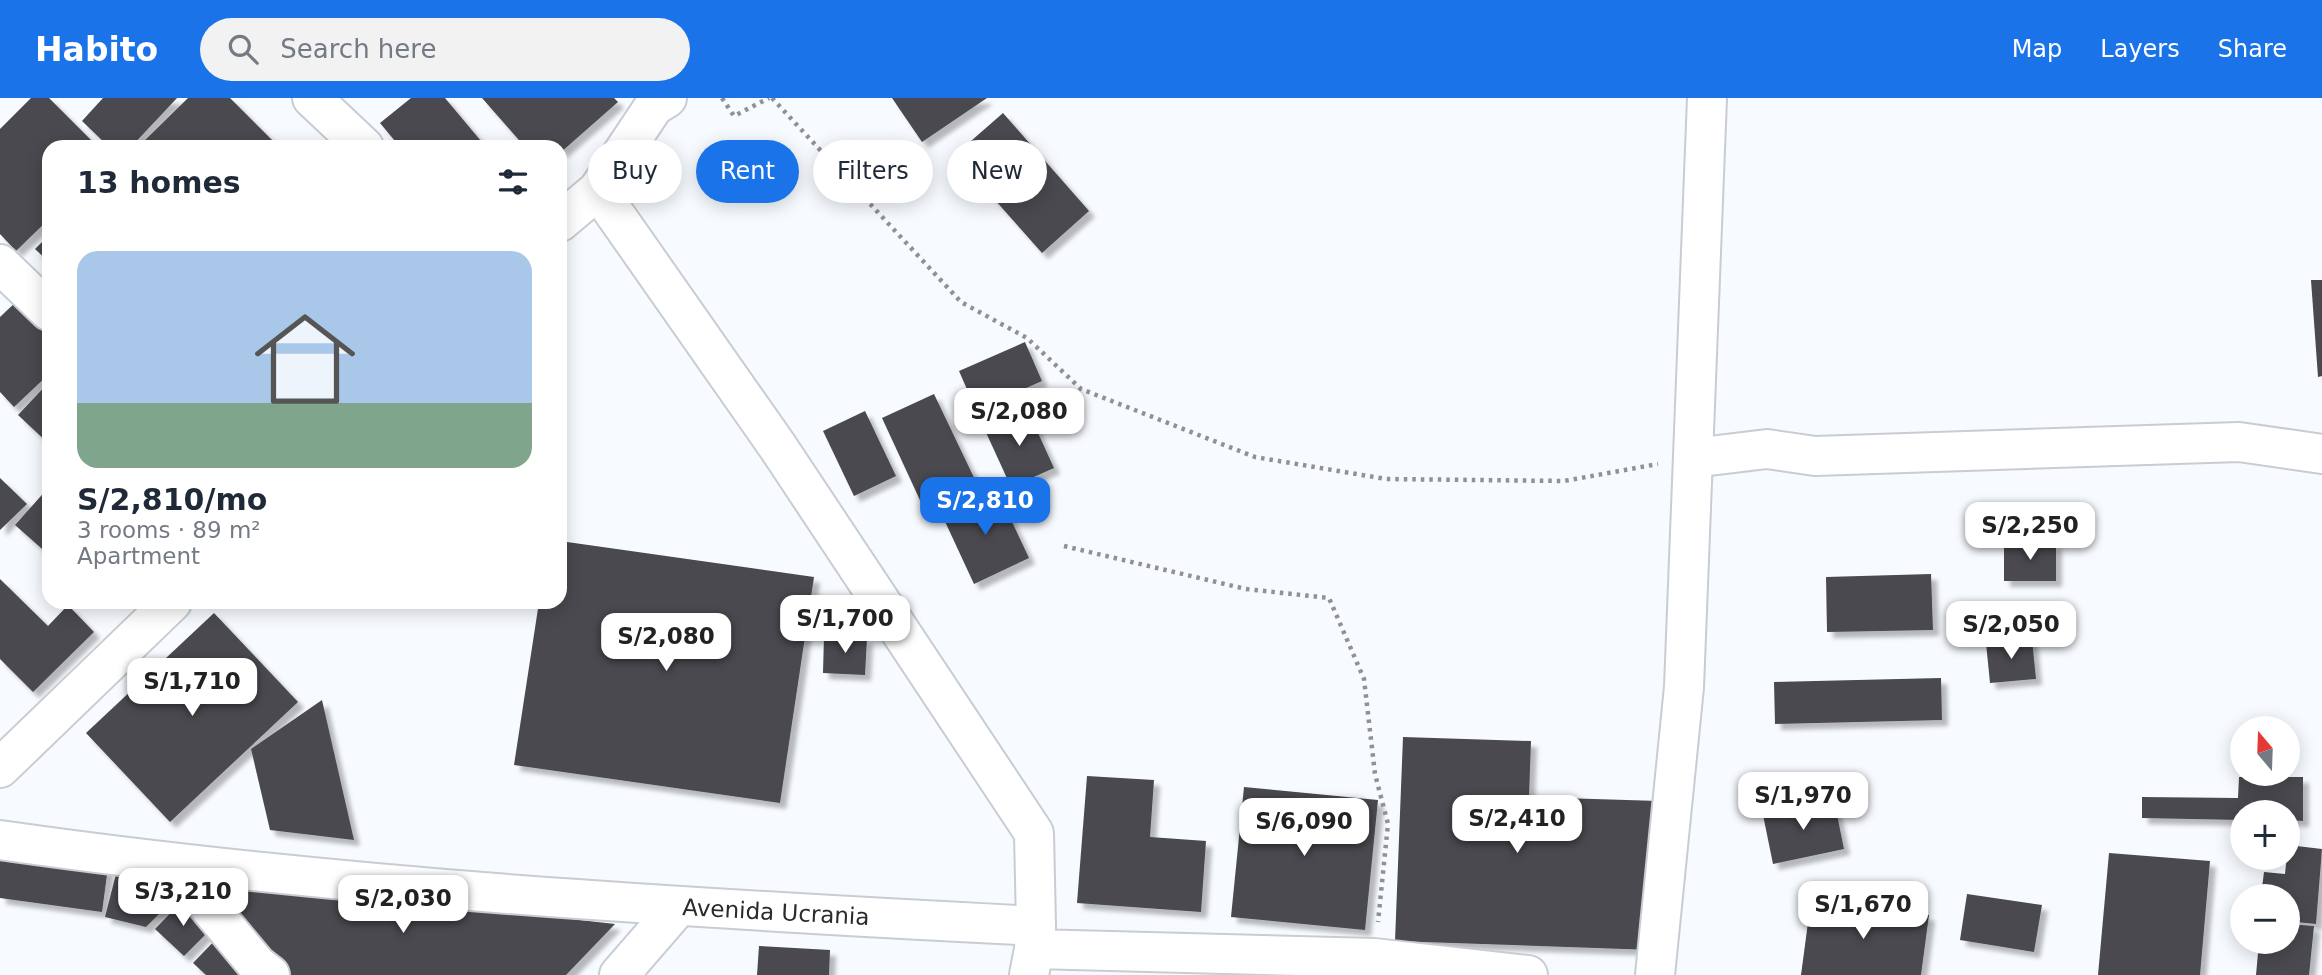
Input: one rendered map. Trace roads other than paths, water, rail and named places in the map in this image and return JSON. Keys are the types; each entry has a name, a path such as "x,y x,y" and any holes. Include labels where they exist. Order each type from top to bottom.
{"street":[{"path":"312,98 357,140"},
{"path":"631,140 654,106 667,98"},
{"path":"1655,975 1684,687 1707,98"},
{"path":"567,216 588,198"},
{"path":"607,203 778,447 1034,833 1033,950"},
{"path":"0,264 42,304"},
{"path":"1693,458 1767,449 1829,455 2239,442 2322,454"},
{"path":"6,749 164,609"},
{"name":"Avenida Ucrania","path":"0,840 174,865 678,907 1033,950 1374,958 1528,975"},
{"path":"174,865 257,965 270,975"},
{"path":"619,975 678,907"}]}
